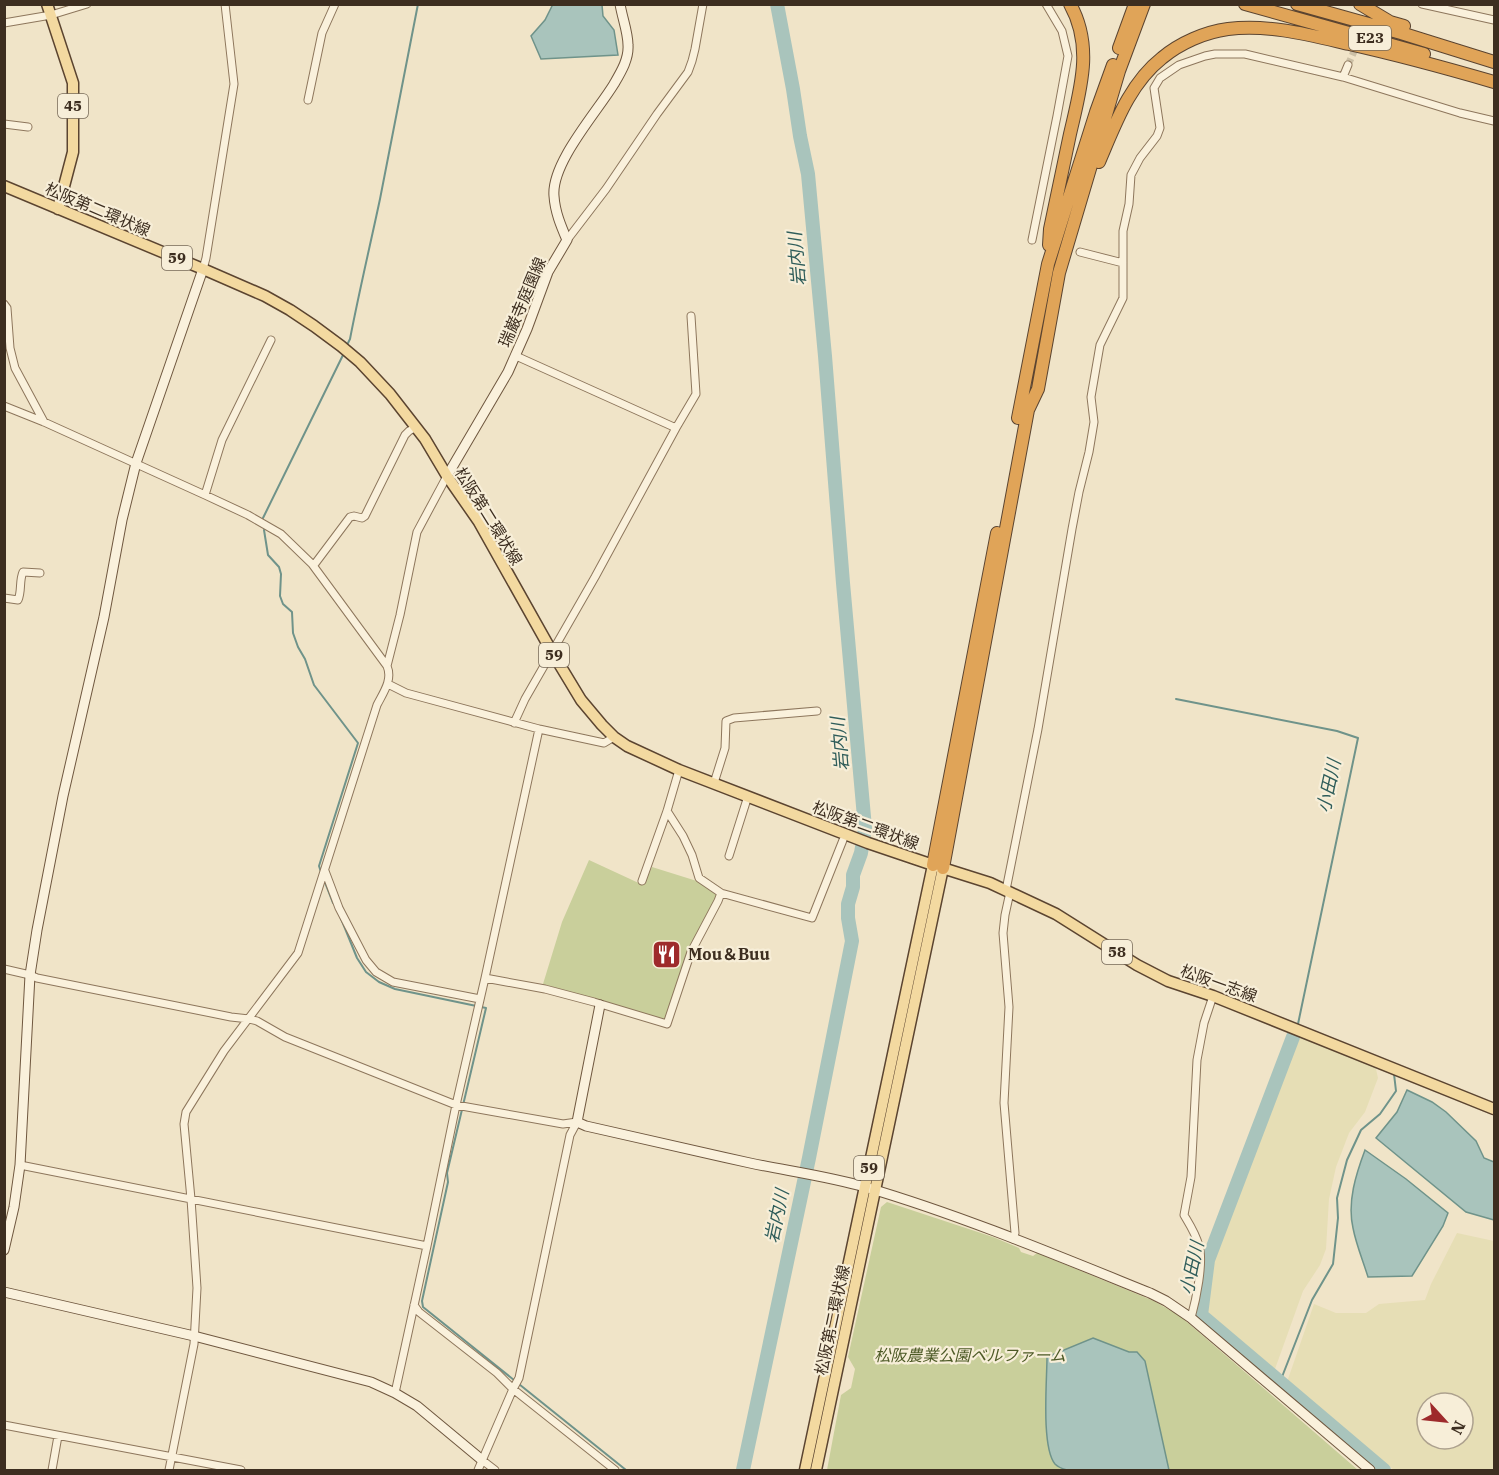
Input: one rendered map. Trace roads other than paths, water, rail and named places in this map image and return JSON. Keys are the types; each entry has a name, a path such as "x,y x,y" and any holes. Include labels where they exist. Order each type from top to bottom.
{"highway":[{"path":"938,867 1048,264 1050,229 1082,77 1082,30 1070,4"},
{"path":"1048,264 1096,112 1135,4"},
{"path":"938,867 1028,410 1038,389 1059,273 1119,71 1144,4"},
{"name":"E23","path":"1245,4 1494,75"},
{"name":"E23","path":"1297,4 1494,62"},
{"path":"1360,4 1390,21 1494,55"},
{"path":"1084,189 1117,120 1138,83 1162,58 1183,44 1227,29 1285,30 1414,59 1494,82"}],"main road":[{"name":"45","path":"49,10 73,83 73,152 58,209"},
{"name":"松阪第二環状線","path":"4,186 203,268 281,305 351,354 382,384 416,426 478,522 581,700 595,717 627,746 679,770 868,843 938,867 870,1189 816,1470"},
{"name":"松阪一志線","path":"938,867 990,883 1056,914 1137,965 1168,981 1213,996 1494,1108"},
{"name":"松阪第二環状線","path":"804,1470 870,1189"}],"street":[{"path":"4,23 49,10 87,4"},
{"path":"4,1250 14,1207 20,1165 30,975 63,796 136,463 203,268 234,84 225,4"},
{"path":"308,100 322,33 335,4"},
{"path":"567,240 556,212 553,193 570,148 624,65 628,46 620,4"},
{"path":"567,240 606,189 688,72 695,49 703,4"},
{"path":"1032,240 1068,56 1062,31 1046,4"},
{"path":"1422,4 1494,20"},
{"path":"1013,1239 1015,1233 1004,1103 1009,1007 1003,933 1005,915 1079,492 1094,422 1091,397 1098,355 1100,345 1123,298 1123,231 1129,204 1131,175 1160,128 1154,88 1160,78 1179,65 1215,54 1245,54 1343,76 1460,113 1494,121"},
{"path":"1343,76 1348,65"},
{"path":"4,124 28,127"},
{"name":"瑞巌寺庭園線","path":"447,476 498,392 516,356 548,272 567,240"},
{"path":"1080,252 1123,263"},
{"path":"4,304 7,308 10,348 15,368 44,422"},
{"path":"514,723 525,699 696,394 691,316"},
{"path":"206,495 222,440 271,340"},
{"path":"516,356 676,428"},
{"path":"4,406 206,495 281,534 314,565 390,672 388,684 377,705 298,953 224,1051 186,1112 184,1124 198,1288 194,1344 169,1470"},
{"path":"314,565 350,517 362,518 364,516 405,435 416,426"},
{"path":"387,666 417,532 447,476"},
{"path":"4,597 18,600 23,572 40,573"},
{"path":"388,684 406,693 539,729 604,743 614,736"},
{"path":"714,783 725,748 726,721 734,718 817,711"},
{"path":"395,1393 539,729"},
{"path":"642,881 679,770"},
{"path":"729,856 748,796"},
{"path":"667,811 683,836 699,878 721,893 812,918 843,840"},
{"path":"323,874 366,960 376,972 393,982 479,1004"},
{"path":"485,978 545,989 668,1024 691,952 721,893"},
{"path":"4,969 37,978 257,1021 285,1037 457,1105 563,1124 577,1122 586,1126 814,1175 936,1209 1166,1301 1191,1318 1370,1470"},
{"path":"1191,1318 1201,1261 1200,1247 1184,1215 1191,1178 1197,1060 1204,1023 1213,996"},
{"path":"478,1470 519,1378 570,1135 577,1122 600,1005"},
{"path":"20,1165 427,1246"},
{"path":"4,1292 194,1336 371,1382 417,1406 495,1470"},
{"path":"414,1305 419,1312 615,1470"},
{"path":"4,1425 241,1470"},
{"path":"52,1470 58,1436"}],"water":[{"path":"553,4 602,5 603,16 614,30 618,55 541,59 531,36 545,20"},
{"path":"1407,1090 1432,1102 1446,1112 1476,1141 1484,1158 1494,1162 1494,1220 1466,1212 1376,1138 1397,1112"},
{"path":"1365,1150 1448,1213 1443,1226 1412,1276 1368,1277 1351,1218 1356,1178"},
{"path":"1093,1338 1129,1352 1137,1352 1145,1361 1169,1470 1067,1470 1055,1464 1046,1429 1047,1357"}],"waterway":[{"path":"347,345 380,199 418,4"},
{"name":"岩内川","path":"743,1470 852,941 848,904 865,828 808,174 777,4"},
{"path":"263,518 344,353"},
{"path":"264,530 268,555 279,567 281,574 280,596 283,604 292,612 293,633 314,685 358,743 319,866 321,872"},
{"name":"小田川","path":"1176,699 1337,731 1358,738 1298,1024"},
{"path":"324,880 333,903"},
{"path":"340,916 357,958 366,972 379,982 395,989 486,1008 447,1173 448,1182 422,1301 423,1307 626,1470"},
{"name":"小田川","path":"1293,1037 1208,1260 1201,1315 1384,1470"},
{"path":"1280,1382 1312,1300 1333,1264 1338,1218 1337,1198 1347,1160 1361,1130 1380,1114 1396,1091 1394,1074"}],"tunnel":[{"path":"1348,65 1375,4"}],"place":[{"name":"Mou＆Buu","path":"667,954"}],"park label":[{"name":"松阪農業公園ベルファーム","path":"970,1355"}]}
